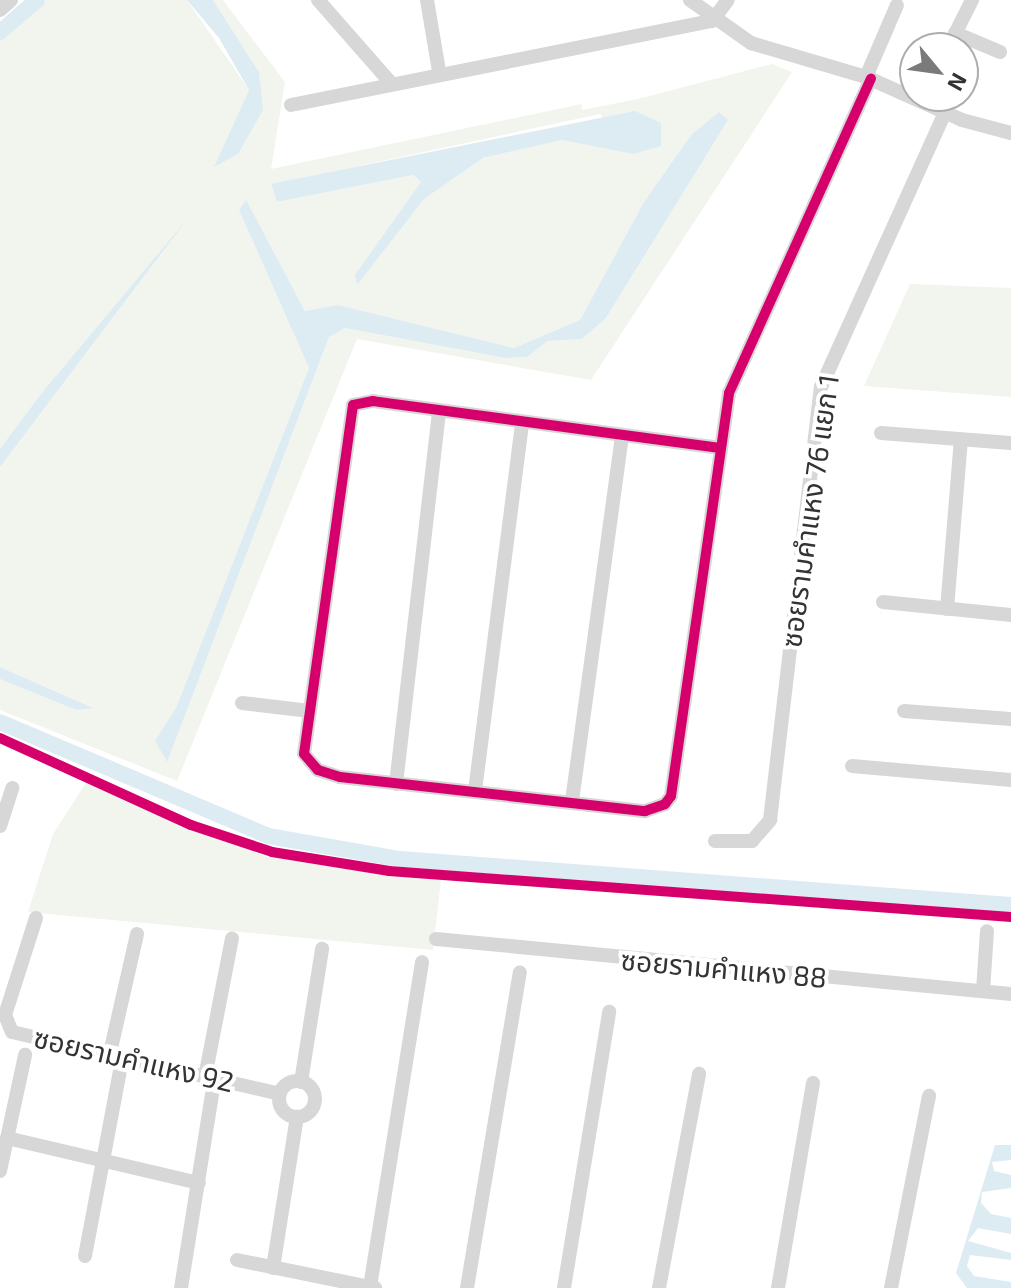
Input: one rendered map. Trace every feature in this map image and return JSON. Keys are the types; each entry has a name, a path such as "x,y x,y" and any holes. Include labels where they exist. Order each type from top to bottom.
{"street":[{"path":"0,10 11,0"},
{"path":"318,0 390,82"},
{"path":"427,0 439,71"},
{"path":"690,0 712,21 751,43 899,89"},
{"path":"291,105 439,71 712,21 728,0"},
{"path":"956,32 972,0"},
{"path":"720,448 364,401 348,414 304,754 318,770 396,784 645,811 671,796 720,448 739,365 868,78 897,5"},
{"path":"979,43 1000,52"},
{"path":"945,112 1011,133"},
{"name":"ซอยรามคำแหง 76 แยก 1","path":"715,841 752,841 770,820 821,387 945,112"},
{"path":"396,784 439,410"},
{"path":"475,791 522,422"},
{"path":"881,433 1011,443"},
{"path":"572,801 622,436"},
{"path":"947,609 961,440"},
{"path":"883,602 1011,615"},
{"path":"242,703 310,711"},
{"path":"904,711 1011,719"},
{"path":"852,766 1011,780"},
{"path":"0,826 12,788"},
{"name":"ซอยรามคําแหง 92","path":"36,918 6,1027 110,1053 206,1072 280,1094"},
{"path":"983,991 987,931"},
{"path":"110,1053 137,934"},
{"path":"206,1072 232,938"},
{"name":"ซอยรามคำแหง 88","path":"436,939 1011,994"},
{"path":"301,1082 322,949"},
{"path":"237,1260 372,1288 422,962"},
{"path":"467,1288 520,972"},
{"path":"564,1288 609,1012"},
{"path":"0,1171 25,1055"},
{"path":"85,1256 120,1070"},
{"path":"659,1288 699,1074"},
{"path":"297,1117 283,1110 280,1094 301,1082"},
{"path":"273,1268 297,1117 315,1104 311,1088 301,1082"},
{"path":"778,1288 813,1083"},
{"path":"181,1288 212,1094"},
{"path":"891,1288 929,1096"},
{"path":"7,1138 199,1183"}],"shaded area":[{"path":"46,0 187,0 249,90 215,165 238,154 259,72 213,0 223,0 285,82 271,169 582,104 582,110 638,99 772,64 792,72 591,380 357,339 177,781 0,710 0,679 76,710 91,707 0,667 0,467 175,236 0,449 0,38","holes":["600,114 633,154 562,140 483,158 424,199 357,284 421,182 413,175 277,202 271,185","728,120 606,318 582,339 546,341 527,357 505,358 345,328 329,337 166,761 156,741 176,708 309,368 239,210 246,201 305,311 338,305 514,348 580,320 644,202 691,135"]},
{"path":"187,0 213,0 259,72 263,110 238,154 214,167 249,90 219,38"},
{"path":"635,111 661,123 661,146 633,154 562,140 483,158 424,199 357,285 355,275 421,182 413,175 277,202 271,184"},
{"path":"719,112 728,120 606,318 582,339 547,341 527,357 505,358 345,328 329,337 167,762 155,741 176,708 309,368 239,210 246,200 305,311 338,305 514,348 580,320 644,202 691,135"},
{"path":"189,217 0,467 0,449 41,394"},
{"path":"910,284 1011,288 1011,397 864,386"},
{"path":"0,667 93,708 76,710 0,679"},
{"path":"86,783 267,857 442,870 433,950 28,912 53,834"},
{"path":"995,1145 1011,1145 1011,1160 992,1162 994,1171 1011,1175 1011,1188 982,1192 981,1203 991,1214 1011,1218 1011,1234 978,1228 968,1241 1011,1253 1011,1260 970,1255 967,1266 974,1276 1011,1282 1011,1288 967,1288 956,1273"}],"waterway":[{"path":"0,32 37,0"},
{"path":"0,722 268,836 400,859 1011,905"}],"cycle path":[{"path":"720,448 373,401 353,405 304,754 318,770 340,777 645,811 665,804 671,796 729,393 871,79"},
{"path":"0,738 191,825 272,852 389,871 1011,917"}]}
